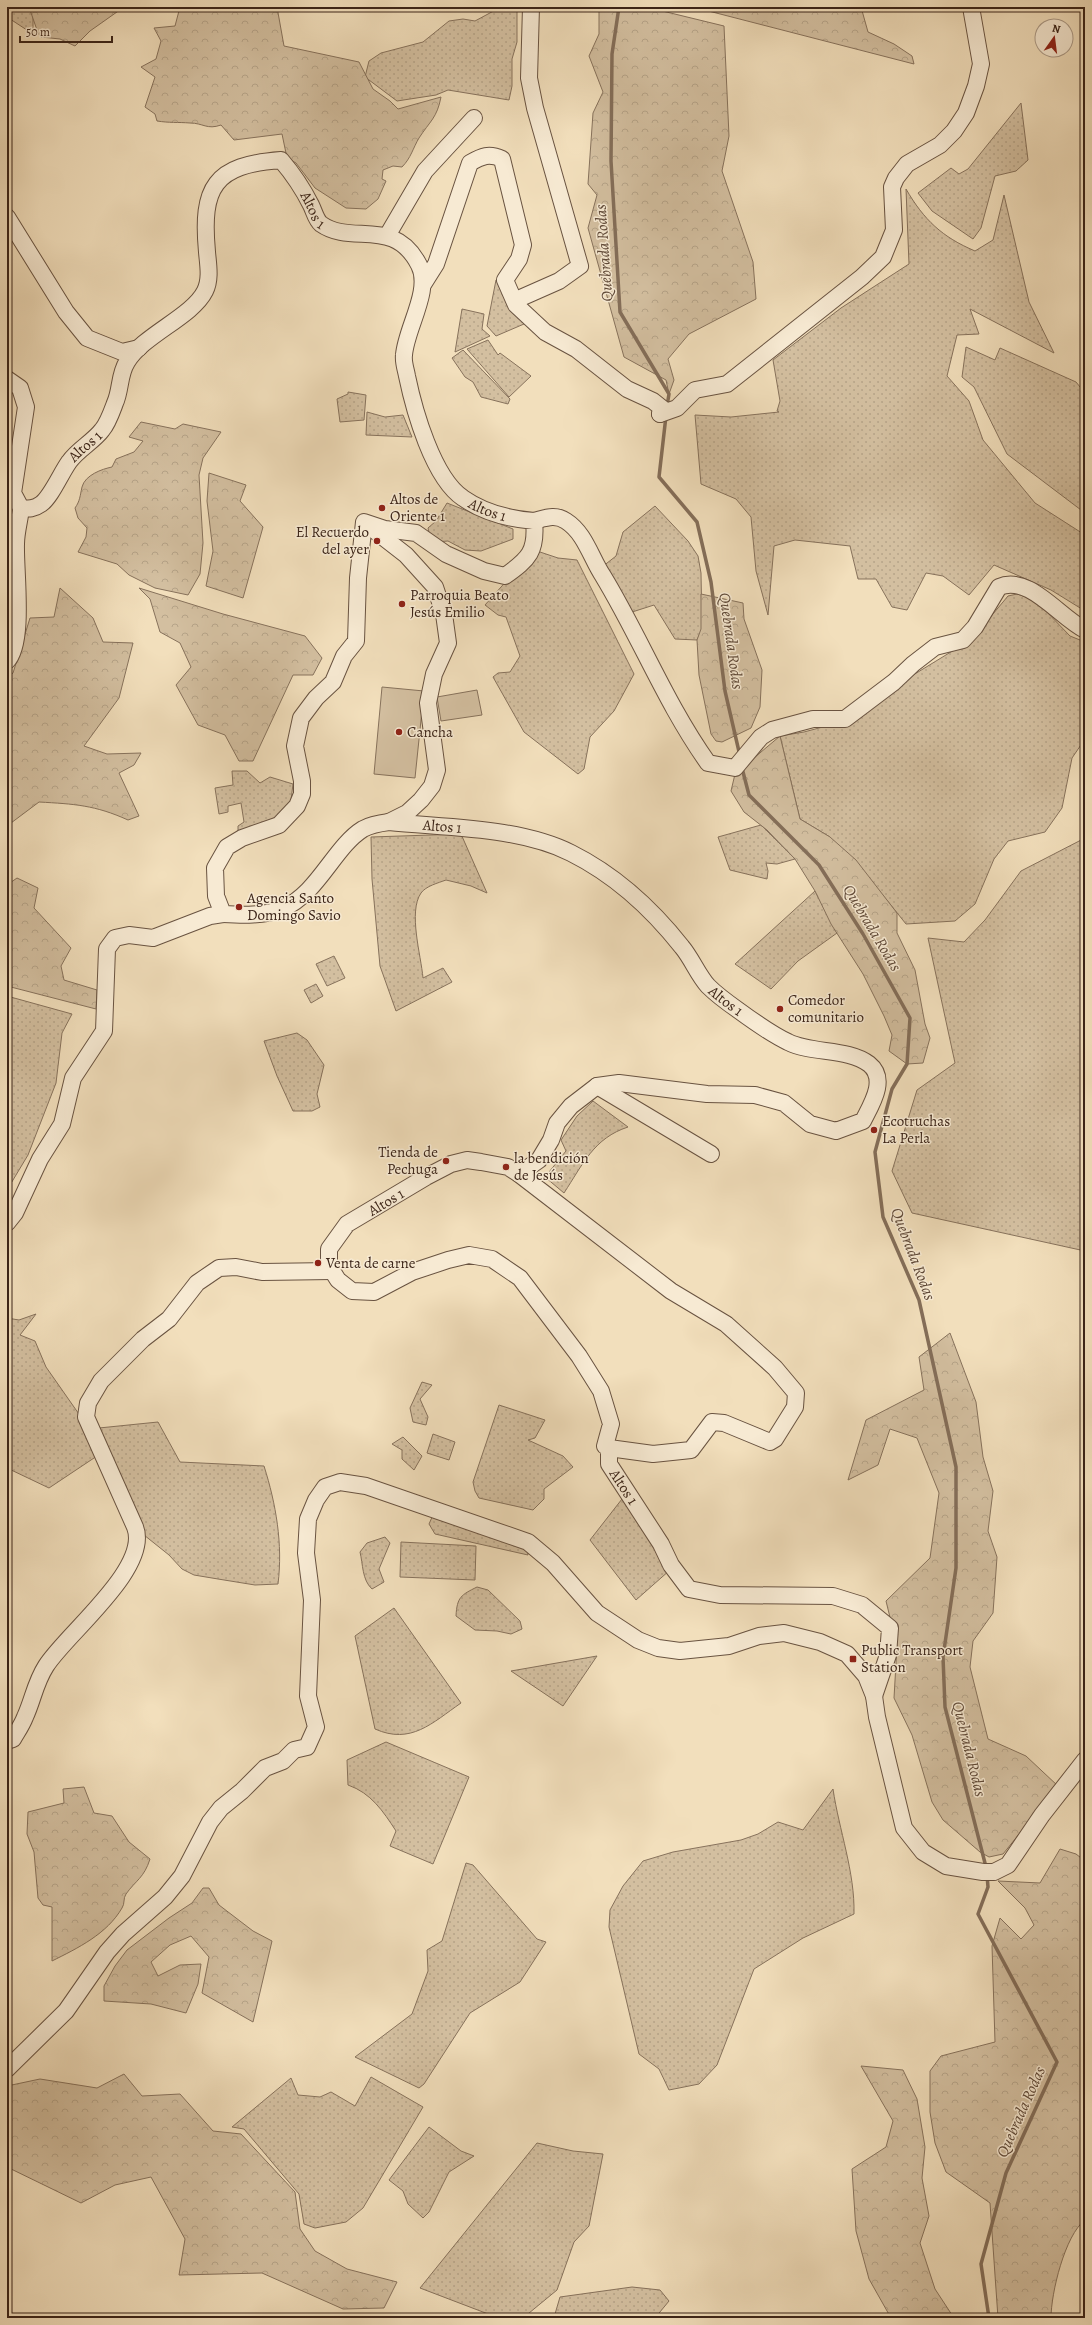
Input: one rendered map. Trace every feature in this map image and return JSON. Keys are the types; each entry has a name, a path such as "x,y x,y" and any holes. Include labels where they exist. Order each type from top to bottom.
{"street":[{"path":"516,300 559,281 580,266 535,108 529,78 531,7"},
{"path":"424,283 436,264 470,163 480,157 492,154 502,159 524,245 519,259 505,280 516,300 516,305 545,332 576,349 627,389 653,401 663,410 664,413 677,408 695,390 727,384 862,277 884,257 894,230 892,187 896,178 907,164 940,145 954,132 966,113 971,100 981,64 971,7"},
{"path":"387,236 425,171 474,118"},
{"name":"Altos 1","path":"21,508 31,510 42,504 70,460 102,430 116,402 126,362 139,348 186,313 205,291 209,268 205,228 208,201 212,190 222,178 238,167 253,162 281,160 298,183 321,224 338,232 377,233 387,236 406,248 414,256 420,266 424,283 404,356 412,402 434,461 449,484 462,498 483,508 515,519 534,521"},
{"path":"7,217 66,312 87,338 122,352 139,348"},
{"path":"7,379 20,388 26,407 13,493 21,508 16,542 18,613 16,640 7,661"},
{"path":"364,522 385,529 416,533 446,554 484,571 505,576 520,565 529,555 536,540 534,521 552,516 566,520 579,532 615,595 686,733 708,763 735,768 761,737 772,730 812,719 845,719 894,682 913,664 935,647 962,640 975,626 999,587 1005,584 1017,584 1029,589 1074,624 1085,630"},
{"path":"364,522 406,555 435,587 444,614 448,643 434,674 428,704 437,770 432,786 407,813 390,822"},
{"path":"224,914 216,896 215,868 227,847 242,838 279,825 297,806 302,794 302,781 295,746 301,718 316,698 334,682 344,656 356,641 358,578 364,522"},
{"name":"Altos 1","path":"7,1223 15,1213 40,1159 62,1124 73,1078 104,1031 107,949 115,938 129,934 153,938 210,916 224,914 252,915 282,909 300,897 321,877 354,836 364,829 390,822 512,834 571,853 612,877 645,905 683,948 708,986 739,1010 788,1043 832,1053 850,1055 869,1064 876,1074 878,1090 863,1121 836,1131 810,1124 784,1103 755,1095 707,1094 619,1083 597,1086 571,1106 557,1123 551,1140 539,1160 519,1174 508,1168 468,1160 451,1164 426,1177 347,1224 329,1249 329,1266 341,1283 352,1291 374,1292 412,1272 448,1260 469,1255 492,1259 520,1278 579,1356 601,1391 611,1424 605,1446 609,1448 609,1464 672,1565 689,1589 720,1595 833,1596 862,1605 890,1628 888,1655 874,1696"},
{"path":"597,1086 710,1154"},
{"path":"519,1174 671,1291 726,1324 775,1368 796,1393 794,1407 775,1439 770,1442 724,1423 712,1422 691,1450 653,1454 609,1448"},
{"path":"7,1741 13,1739 25,1717 37,1680 47,1665 90,1618 128,1568 138,1544 139,1535 86,1417 88,1403 95,1390 143,1339 169,1319 197,1283 219,1268 236,1267 262,1272 332,1271"},
{"path":"7,2069 66,2011 106,1952 123,1934 165,1897 182,1876 210,1822 221,1808 242,1791 265,1768 283,1761 294,1750 307,1747 316,1727 308,1696 312,1600 306,1554 307,1526 308,1519 316,1500 326,1487 340,1482 354,1482 528,1542 554,1563 597,1613 638,1640 658,1648 680,1652 729,1646 759,1636 784,1633 820,1642 846,1654 866,1676 874,1696 904,1828 923,1852 946,1866 988,1872 1008,1865 1042,1815 1085,1760"}],"green space":[{"path":"7,7 29,7 33,15 33,34 7,17"},
{"path":"29,7 124,7 90,31 75,46 60,39 41,37 38,33"},
{"path":"180,7 277,7 284,46 359,62 373,89 390,101 398,109 441,97 437,110 433,119 419,138 408,160 402,167 393,166 383,170 382,179 386,181 378,199 366,209 346,208 315,188 296,163 287,158 282,134 234,140 221,125 208,127 194,123 157,121 155,114 145,107 155,77 141,67 156,59 161,41 154,28 175,26"},
{"path":"501,7 517,10 517,42 512,59 512,86 509,100 448,90 436,95 397,101 365,77 369,61 381,53 423,42 449,21 463,19 475,21"},
{"path":"599,7 646,7 724,26 729,136 722,171 753,262 756,299 689,334 668,359 674,380 669,394 666,380 624,357 588,228 597,195 588,184 593,113 603,92 589,56 599,34"},
{"path":"693,7 861,7 868,32 894,44 912,56 914,64"},
{"path":"1021,103 1028,160 1016,171 995,176 981,228 973,239 932,211 918,193 951,168 959,174 968,169"},
{"path":"906,189 927,219 953,240 975,251 993,240 1004,195 1029,302 1054,353 970,309 979,334 957,335 947,376 969,401 983,440 1035,503 1085,535 1085,611 1051,590 994,565 969,595 943,576 926,573 907,610 892,607 876,579 858,579 850,546 795,540 774,546 768,615 756,571 751,517 736,499 701,484 695,415 731,417 779,412 777,411 780,401 773,360 841,308 909,264"},
{"path":"496,280 502,282 508,302 524,324 496,336 487,326"},
{"path":"462,309 484,314 482,329 490,336 455,352"},
{"path":"488,340 498,355 500,353 531,376 509,397 467,349"},
{"path":"966,347 995,360 1000,348 1076,382 1085,393 1085,513 1007,454 974,387 962,377"},
{"path":"463,350 510,399 508,404 481,397 473,382 465,377 452,358"},
{"path":"348,392 366,395 364,420 340,422 337,399 348,394"},
{"path":"367,412 385,417 403,415 412,437 366,435"},
{"path":"141,422 175,429 183,424 221,432 203,458 199,475 203,543 200,574 188,595 155,588 129,575 117,564 78,552 86,537 87,528 78,518 75,508 79,501 82,487 87,479 94,473 112,467 116,459 134,452 143,441 129,437"},
{"path":"209,473 246,485 240,501 263,527 243,598 206,586 213,551 207,501"},
{"path":"447,503 513,529 513,539 481,551 465,550 448,541 435,542 430,537 428,528 436,521"},
{"path":"655,506 688,541 698,556 701,573 702,629 697,640 675,639 654,605 629,613 602,567 616,556 623,532"},
{"path":"534,550 558,558 577,560 634,674 614,711 590,737 584,769 578,774 524,732 493,677 498,673 510,672 520,656 506,617 498,615 485,605"},
{"path":"60,588 93,618 103,642 133,643 119,698 84,746 107,754 141,753 134,765 119,773 139,816 128,820 95,808 39,802 7,826 7,678 13,673 30,618 54,617"},
{"path":"139,588 223,614 305,636 322,658 313,675 293,675 253,761 239,761 225,735 198,725 176,685 191,667 180,643 160,632 150,599"},
{"path":"701,594 743,603 744,619 762,670 760,707 751,728 722,742 716,741 711,734 699,675 697,640 701,629"},
{"path":"1017,594 1029,598 1044,609 1070,636 1085,642 1085,739 1072,758 1062,808 1045,832 1008,841 994,859 975,904 955,921 906,924 886,899 830,837 800,819 780,736 804,732 860,717 905,680 972,639 1008,596"},
{"name":"Cancha","path":"382,687 424,691 415,778 374,774"},
{"path":"477,690 482,715 441,721 437,697"},
{"path":"780,736 800,819 830,837 856,860 897,913 897,933 915,970 925,1024 930,1038 923,1063 907,1064 889,1051 892,1035 884,1016 863,974 831,924 815,891 795,859 767,830 744,812 731,791 735,774"},
{"path":"232,771 247,771 260,783 270,777 293,784 290,808 281,818 238,832 238,826 244,822 241,803 228,806 228,812 219,814 215,788 233,785"},
{"path":"761,825 795,859 777,864 766,863 768,871 767,879 730,870 718,837"},
{"path":"461,834 487,893 471,886 446,880 429,887 421,893 417,901 415,922 423,978 443,968 452,982 396,1011 380,966 372,879 371,837"},
{"path":"1085,838 1085,1251 912,1213 892,1171 917,1090 955,1063 928,938 964,942 985,920 1021,871"},
{"path":"17,878 38,888 34,908 71,948 61,966 64,980 97,990 96,1009 7,986 7,885"},
{"path":"815,891 837,933 798,961 771,989 735,964"},
{"path":"334,956 345,978 327,986 316,964"},
{"path":"316,984 323,996 311,1003 304,990"},
{"path":"7,996 72,1014 62,1033 56,1083 28,1155 7,1190"},
{"path":"297,1033 307,1040 324,1065 317,1094 320,1107 312,1111 293,1111 277,1076 264,1041"},
{"path":"593,1101 628,1127 606,1138 590,1153 564,1193 545,1177 566,1151 561,1140 577,1116"},
{"path":"36,1314 20,1335 35,1341 46,1367 81,1417 97,1456 49,1488 7,1468 9,1398 7,1396 7,1318 19,1320"},
{"path":"950,1333 976,1402 983,1457 993,1491 988,1531 997,1557 993,1613 973,1641 970,1667 988,1739 1026,1756 1058,1786 1003,1854 989,1857 980,1852 943,1820 932,1802 912,1735 894,1698 897,1646 886,1601 930,1558 939,1493 917,1438 890,1429 878,1465 848,1480 866,1420 924,1390 919,1357"},
{"path":"422,1382 432,1385 420,1399 428,1417 426,1425 413,1422 410,1408"},
{"path":"499,1405 545,1420 535,1438 528,1440 563,1456 573,1467 544,1489 544,1499 533,1510 479,1498 475,1491 473,1482"},
{"path":"158,1422 180,1462 264,1466 275,1509 279,1539 280,1554 278,1584 255,1585 194,1575 182,1569 169,1555 139,1531 99,1428"},
{"path":"433,1434 455,1442 449,1460 427,1453"},
{"path":"403,1437 422,1456 414,1470 402,1459 402,1450 392,1444"},
{"path":"622,1499 652,1538 670,1570 636,1600 590,1540"},
{"path":"433,1515 527,1546 528,1555 435,1534 429,1524"},
{"path":"385,1537 390,1543 379,1569 384,1582 372,1589 366,1581 363,1572 360,1552 367,1543"},
{"path":"401,1542 476,1546 475,1580 400,1577"},
{"path":"477,1587 488,1590 520,1621 522,1629 511,1634 497,1631 475,1630 456,1616 457,1605 461,1597"},
{"path":"394,1608 461,1703 421,1730 400,1734 388,1733 375,1729 355,1636"},
{"path":"597,1656 563,1706 511,1671"},
{"path":"386,1742 469,1777 433,1864 390,1846 396,1831 381,1810 370,1798 356,1788 348,1785 347,1760"},
{"path":"84,1787 94,1813 112,1816 129,1842 150,1859 145,1871 125,1896 122,1908 116,1917 100,1933 82,1945 52,1961 52,1907 43,1905 38,1898 34,1852 27,1834 28,1812 64,1803 63,1789"},
{"path":"833,1789 852,1883 854,1914 803,1938 754,1969 717,2065 699,2084 669,2090 659,2069 639,2054 609,1927 610,1910 623,1886 643,1861 673,1852 741,1840 758,1834 778,1822 803,1830"},
{"path":"1060,1849 1076,1854 1085,1861 1085,2220 1078,2227 1071,2238 1060,2265 1056,2280 1051,2318 998,2318 990,2203 946,2172 935,2143 930,2112 930,2071 941,2056 995,2042 992,1946 1000,1918 1021,1939 1034,1925 1025,1908 998,1881 1040,1883"},
{"path":"466,1863 473,1865 537,1939 546,1942 520,1982 470,2013 424,2084 419,2088 355,2057 412,2014 428,1971 427,1950 442,1941"},
{"path":"203,1888 209,1888 219,1905 253,1931 272,1941 253,2022 202,1993 209,1957 191,1936 170,1945 151,1962 158,1976 180,1965 201,1964 198,1984 186,2013 151,2004 104,2001 104,1986 115,1966 127,1950 169,1918 192,1903"},
{"path":"861,2066 903,2070 917,2099 925,2147 922,2178 929,2216 920,2243 935,2289 954,2318 891,2318 869,2279 856,2231 852,2169 886,2147 893,2121"},
{"path":"124,2074 142,2096 180,2094 213,2131 241,2134 295,2192 300,2229 315,2251 347,2269 397,2282 384,2308 343,2309 262,2273 179,2275 185,2239 151,2177 115,2185 81,2203 7,2167 7,2086 40,2079 97,2088"},
{"path":"371,2077 423,2107 363,2208 346,2222 315,2228 304,2224 299,2194 244,2129 232,2127 291,2078 298,2095 320,2097 331,2092 355,2106"},
{"path":"429,2127 461,2151 474,2156 449,2172 429,2212 423,2218 408,2204 403,2191 389,2180"},
{"path":"537,2143 573,2151 603,2154 589,2226 574,2242 557,2290 523,2318 496,2317 420,2288"},
{"path":"632,2287 660,2290 669,2301 655,2318 557,2318 555,2314 560,2297"}],"waterway":[{"name":"Quebrada Rodas","path":"619,7 612,54 611,161 620,312 669,394 667,406"},
{"name":"Quebrada Rodas","path":"666,416 659,477 697,522 711,582 725,691 740,756"},
{"name":"Quebrada Rodas","path":"742,768 749,795 819,865 863,934 910,1018 907,1064 892,1089 875,1152 883,1217 919,1300 956,1467 956,1568 943,1657 945,1707 986,1867"},
{"name":"Quebrada Rodas","path":"987,1875 988,1887 978,1914 1057,2062 1006,2173 981,2264 989,2318"}],"place":[{"name":"Altos de Oriente 1","path":"382,508"},
{"name":"El Recuerdo del ayer","path":"377,541"},
{"name":"Parroquia Beato Jesús Emilio","path":"402,604"},
{"name":"Cancha","path":"399,732"},
{"name":"Agencia Santo Domingo Savio","path":"239,907"},
{"name":"Comedor comunitario","path":"780,1009"},
{"name":"Ecotruchas La Perla","path":"874,1130"},
{"name":"Tienda de Pechuga","path":"446,1161"},
{"name":"la bendición de Jesús","path":"506,1167"},
{"name":"Venta de carne","path":"318,1263"},
{"name":"Public Transport Station","path":"853,1659"}]}
